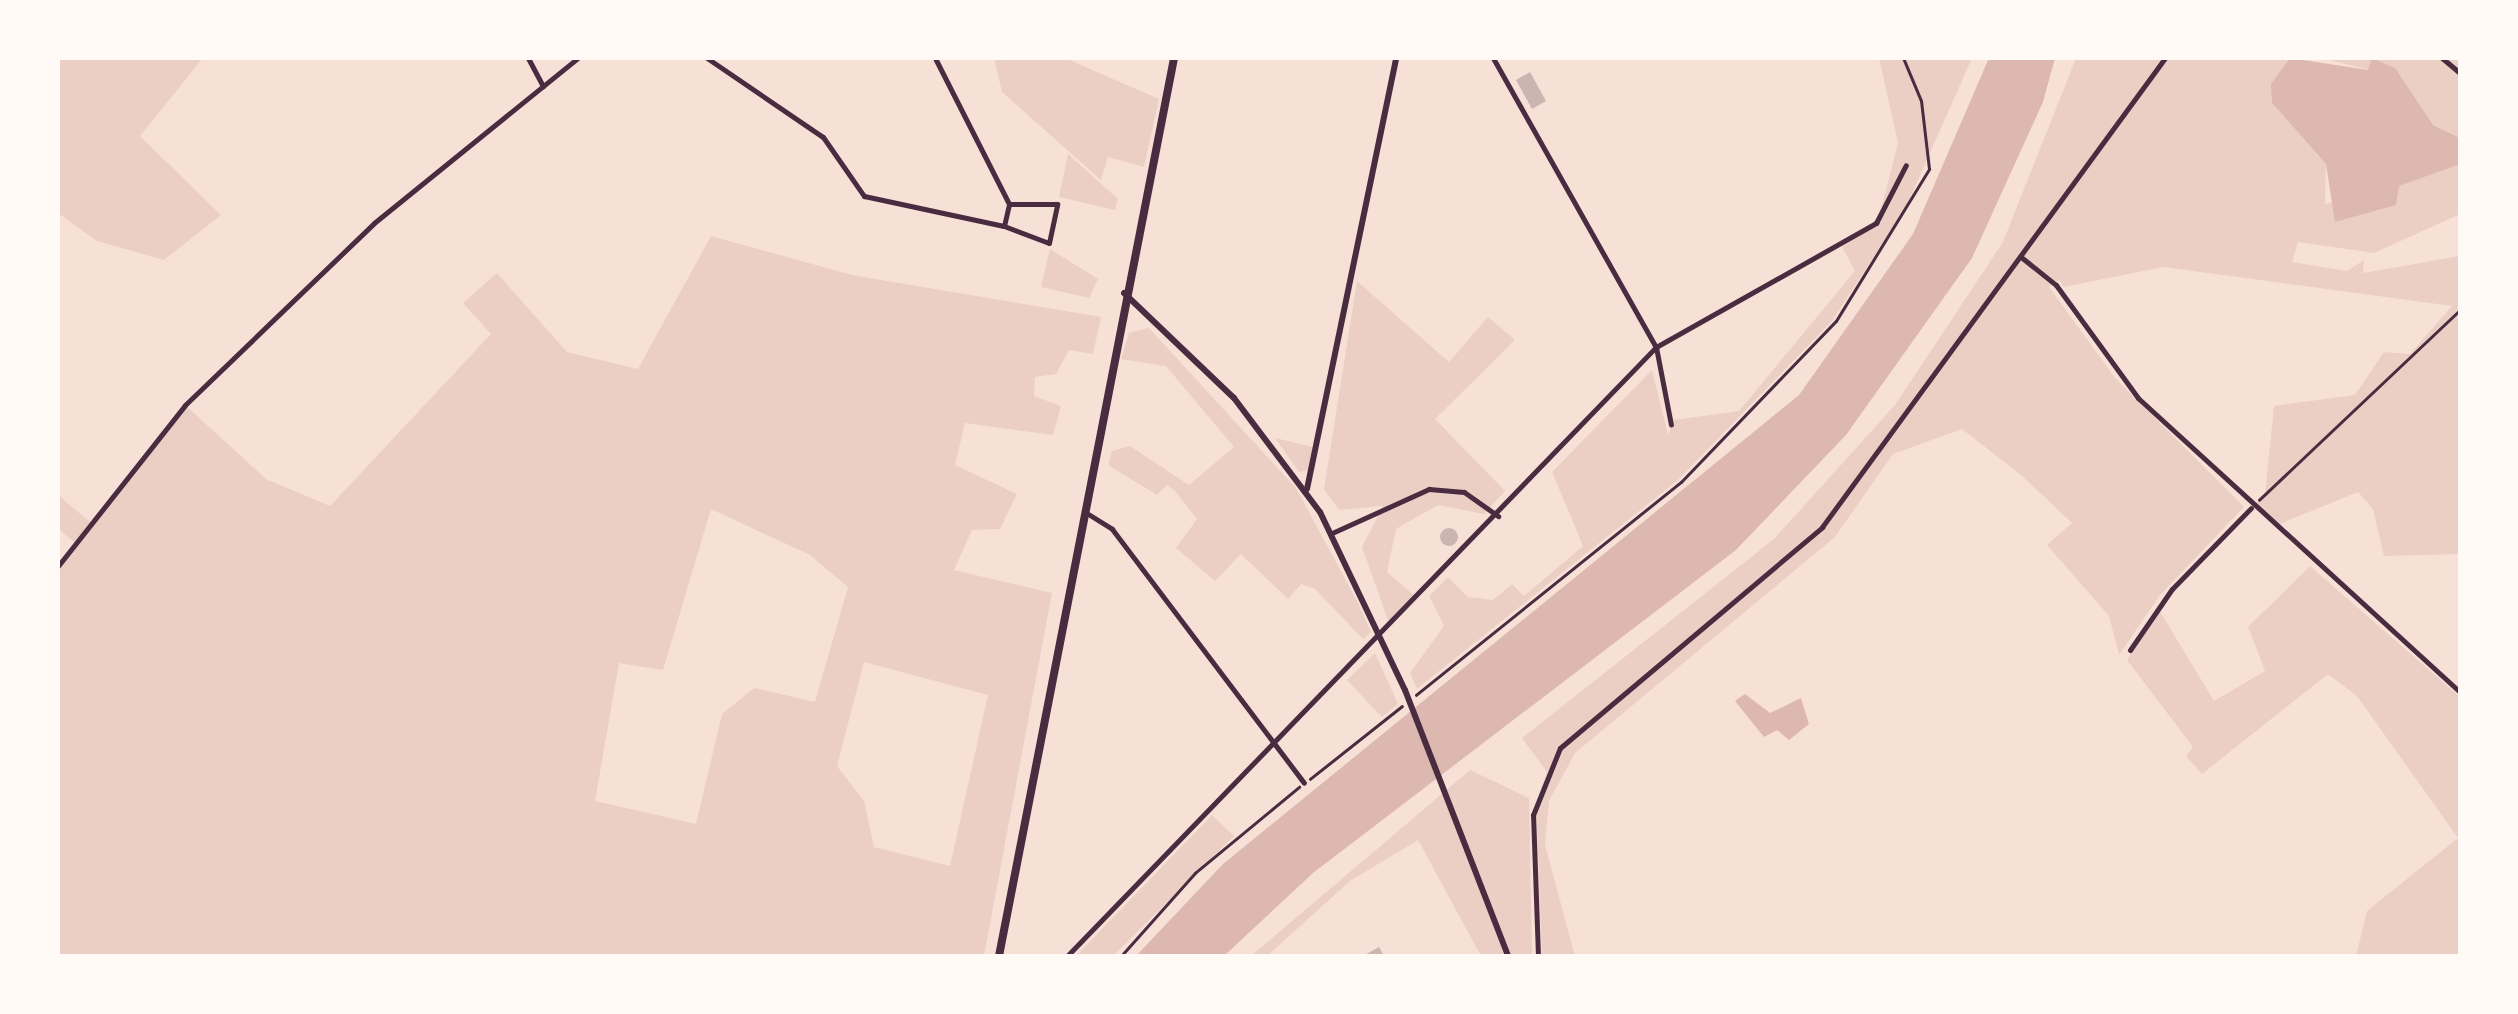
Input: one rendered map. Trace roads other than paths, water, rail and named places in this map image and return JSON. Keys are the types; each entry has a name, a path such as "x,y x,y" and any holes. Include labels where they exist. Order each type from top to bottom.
{"main road":[{"path":"999,956 1124,294 1174,58"}],"street":[{"path":"528,58 543,86"},
{"path":"58,566 185,405 374,223 578,58"},
{"path":"706,58 823,137 864,196 1004,226 1048,243 1057,204 1009,204"},
{"path":"935,58 1009,204 1004,226"},
{"path":"1306,490 1396,58"},
{"path":"1493,58 1656,347 1671,425"},
{"path":"1538,956 1533,815 1560,748 1822,527 2165,58"},
{"path":"2442,58 2460,73"},
{"path":"1068,956 1498,516 1656,347 1876,224 1906,165"},
{"path":"2020,256 2056,285 2138,398 2251,508 2460,692"},
{"path":"1124,294 1234,398 1306,490 1332,533 1366,600 1457,815 1508,956"},
{"path":"1332,533 1429,489 1464,492 1498,516"},
{"path":"2130,650 2172,588 2251,508"},
{"path":"1082,511 1112,529 1304,783"}]}
